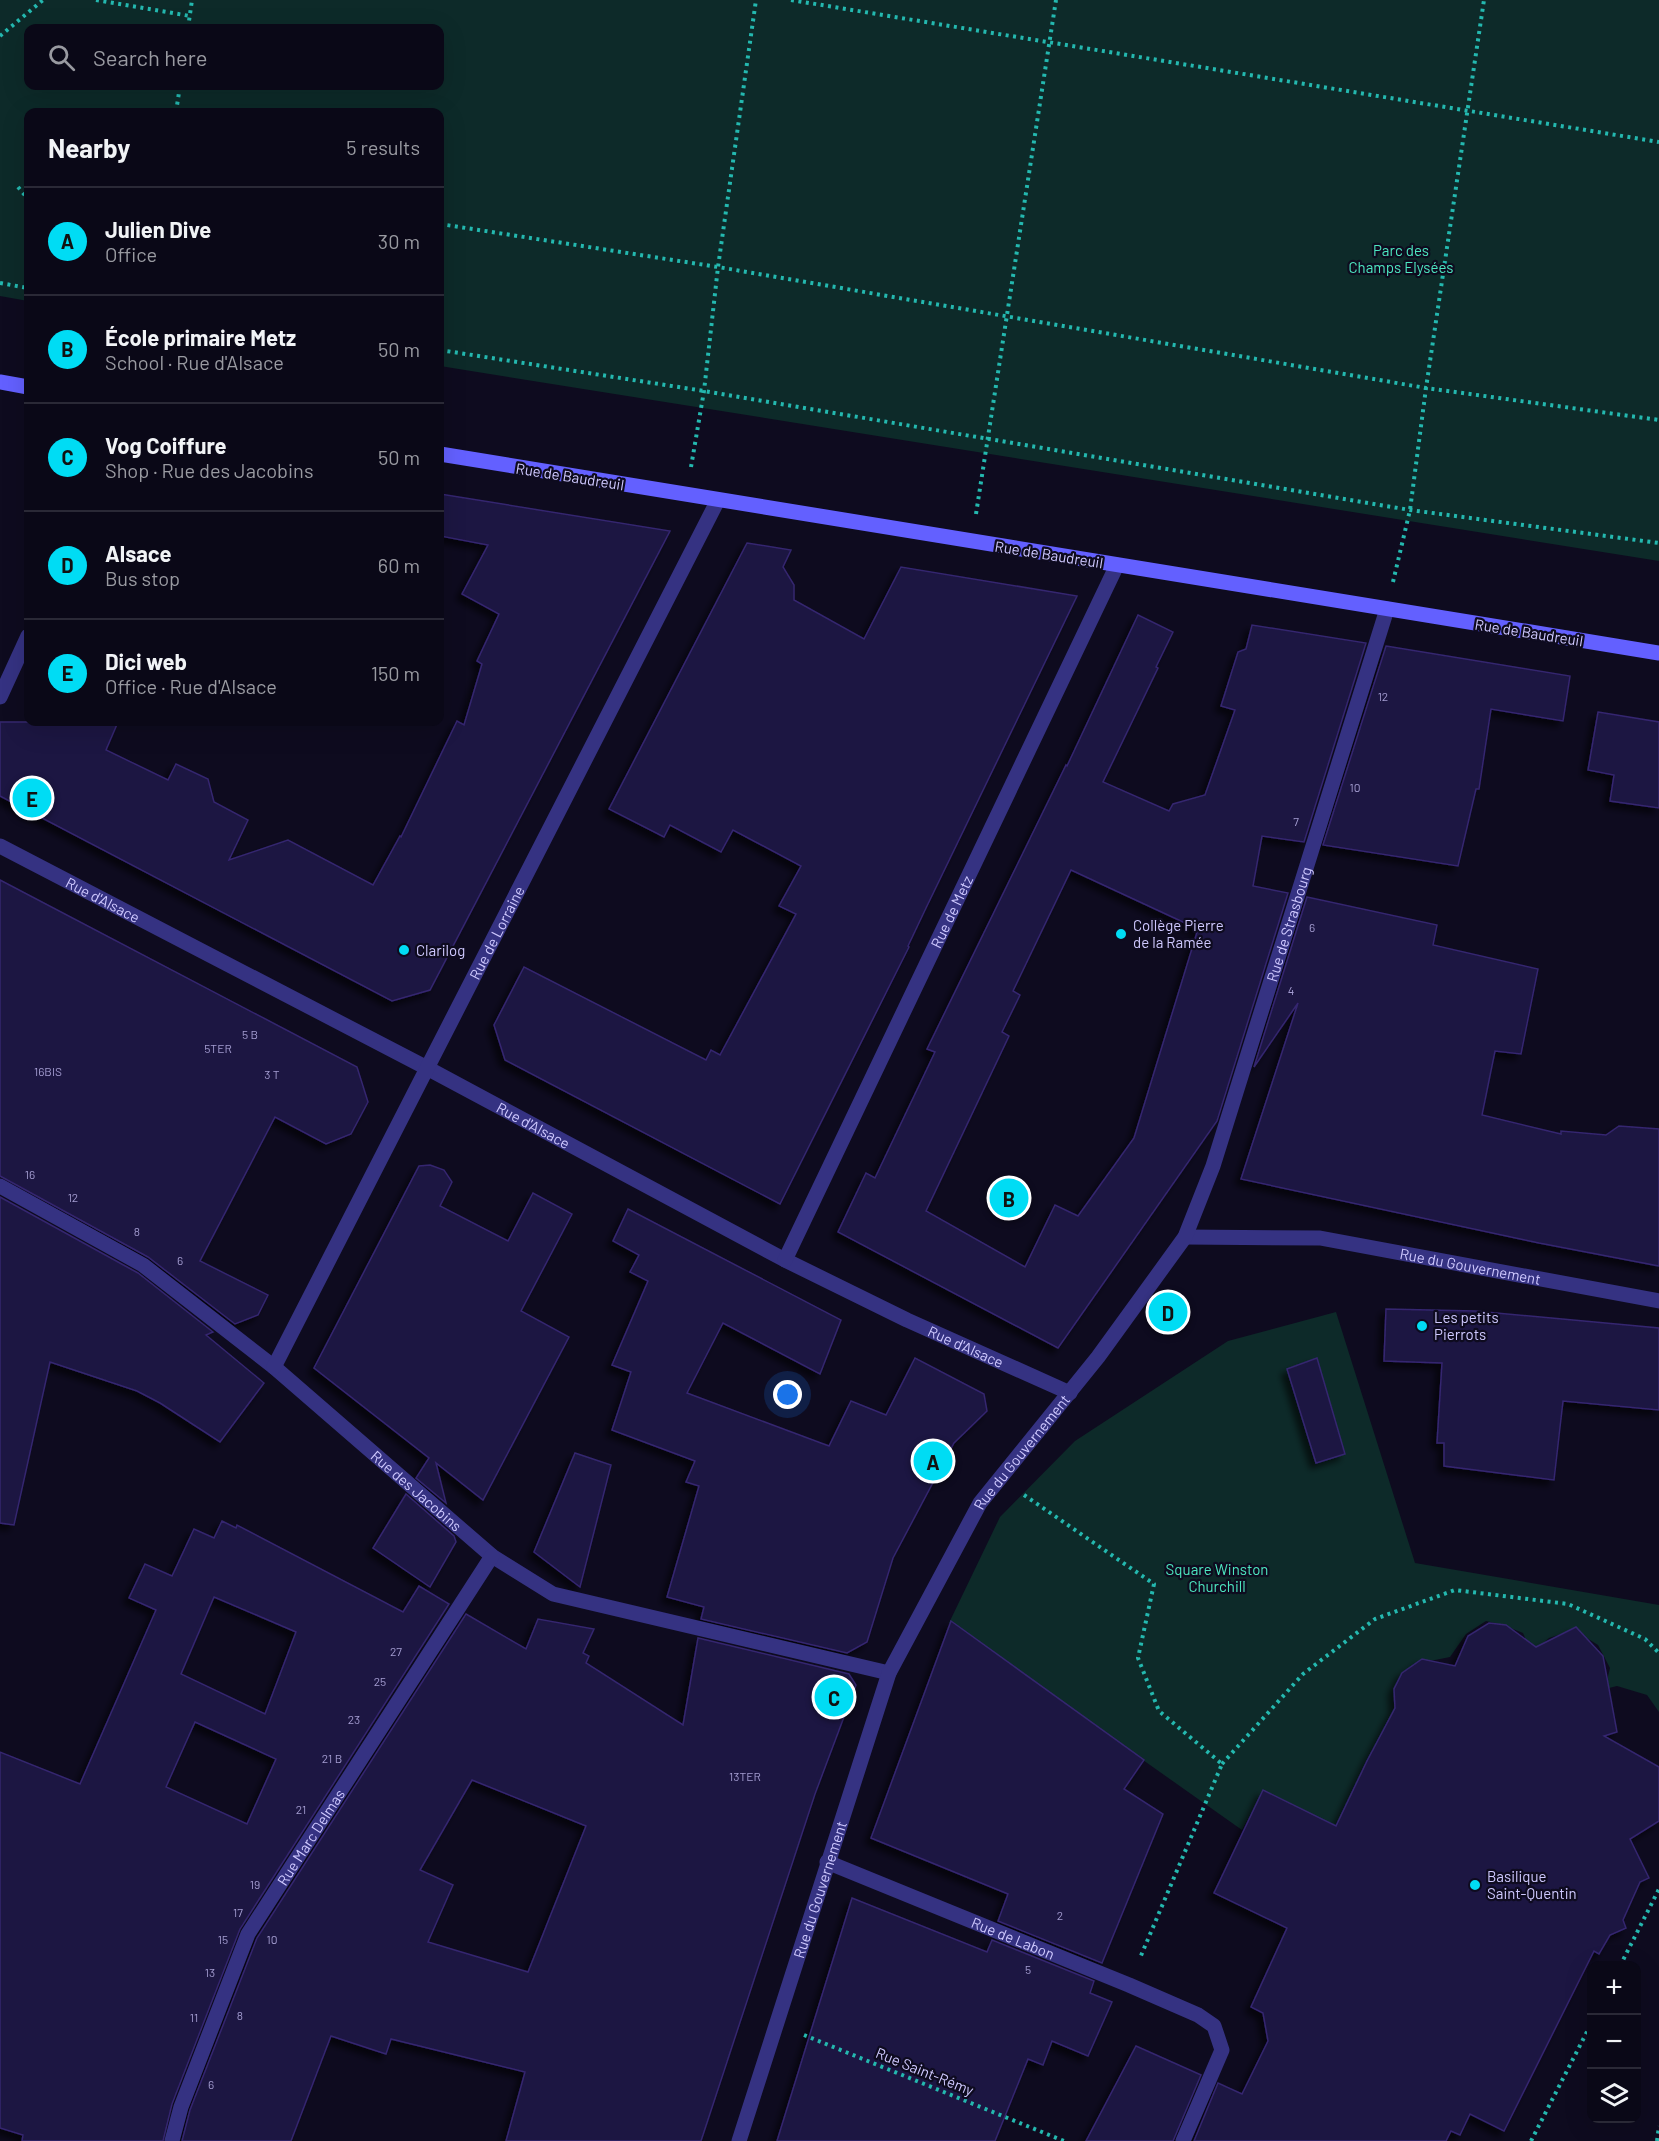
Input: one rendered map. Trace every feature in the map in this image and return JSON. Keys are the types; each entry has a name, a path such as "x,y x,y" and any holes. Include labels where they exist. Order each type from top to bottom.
{"main road":[{"path":"0,382 24,386"},
{"name":"Rue de Baudreuil","path":"444,455 1659,653"}],"street":[{"name":"Rue de Lorraine","path":"274,1367 718,500"},
{"name":"Rue de Metz","path":"785,1260 1117,565"},
{"name":"Rue de Strasbourg","path":"1185,1237 1213,1166 1387,609"},
{"path":"0,697 24,645"},
{"name":"Rue d'Alsace","path":"0,846 427,1068 785,1260 906,1320 1070,1393"},
{"name":"Rue des Jacobins","path":"0,1186 143,1265 274,1367 492,1556 553,1594 889,1673"},
{"name":"Rue du Gouvernement","path":"739,2141 889,1673 980,1503 1038,1429 1070,1393 1185,1237 1320,1238 1659,1301"},
{"name":"Rue Marc Delmas","path":"172,2141 181,2107 248,1934 492,1556"},
{"name":"Rue de Labon","path":"827,1862 1129,1985 1198,2015 1214,2026 1222,2050 1182,2141"}],"path":[{"path":"0,36 43,0"},
{"path":"96,0 190,16"},
{"path":"189,24 192,0"},
{"path":"686,495 704,391 718,267 756,0"},
{"path":"791,0 1659,142"},
{"path":"972,541 1056,0"},
{"path":"1387,609 1410,510 1484,0"},
{"path":"177,108 179,90"},
{"path":"18,187 24,195"},
{"path":"444,225 718,267 1426,388 1659,420"},
{"path":"0,283 24,287"},
{"path":"444,351 704,391 1410,510 1659,543"},
{"path":"1023,1494 1154,1584 1138,1658 1159,1711 1222,1764"},
{"path":"1129,1985 1222,1764 1304,1674 1375,1619 1455,1590 1568,1604 1645,1639 1659,1653"},
{"path":"1622,1961 1659,1889"},
{"name":"Rue Saint-Rémy","path":"776,2024 1064,2141"},
{"path":"1531,2141 1587,2032"},
{"path":"1657,2141 1659,2126"}],"green space":[{"name":"Parc des Champs Elysées","path":"0,0 1659,0 1659,561 444,367 444,108 24,108 24,300 0,296"},
{"name":"Square Winston Churchill","path":"1336,1312 1415,1563 1659,1605 1659,1712 1647,1695 1617,1686 1605,1689 1610,1668 1598,1645 1574,1630 1549,1638 1532,1653 1523,1633 1486,1621 1466,1634 1450,1657 1415,1664 1397,1682 1401,1698 1394,1699 1395,1703 1402,1704 1362,1795 1352,1792 1336,1826 1263,1792 1242,1830 949,1623 1000,1517 1075,1441 1228,1341"}],"building":[{"path":"444,495 670,531 430,990 392,1001 0,796 0,722 24,722 24,726 116,726 106,750 168,780 176,764 208,779 214,802 248,820 229,860 288,840 373,885 401,837 457,721 464,725 482,664 477,661 499,614 462,594 488,545 444,537"},
{"path":"747,543 791,550 783,567 794,585 794,600 864,639 901,567 1077,596 909,947 780,1204 505,1060 494,1025 524,967 706,1060 711,1050 720,1055 796,914 779,906 801,866 733,830 721,852 670,825 664,837 609,809"},
{"path":"1138,615 1173,632 1103,782 1169,811 1173,804 1205,795 1235,710 1221,706 1238,652 1246,649 1252,625 1366,643 1304,842 1262,836 1253,886 1288,893 1217,1121 1058,1348 838,1232 866,1173 875,1178 935,1052 927,1049 1067,766","holes":["1071,870 1198,929 1134,1138 1078,1216 1055,1205 1025,1267 926,1211 1009,1036 1002,1032 1020,995 1013,991"]},
{"path":"1386,646 1570,676 1563,721 1491,709 1479,789 1476,789 1458,866 1323,845"},
{"path":"1598,712 1659,722 1659,808 1610,801 1614,775 1588,770"},
{"path":"0,880 357,1067 368,1102 351,1134 326,1144 275,1117 200,1261 268,1295 258,1315 235,1324 148,1257 0,1176"},
{"path":"1307,897 1437,925 1433,945 1538,969 1521,1054 1495,1051 1482,1115 1561,1134 1561,1131 1606,1135 1619,1126 1659,1129 1659,1266 1539,1243 1241,1179 1298,1003 1254,1067"},
{"path":"430,1165 444,1170 452,1182 440,1206 508,1241 533,1193 572,1214 521,1311 569,1337 483,1500 436,1463 446,1503 416,1478 429,1458 314,1368 419,1166"},
{"path":"0,1197 138,1273 213,1332 206,1335 264,1383 220,1442 160,1403 137,1391 50,1362 14,1525 0,1523"},
{"path":"628,1209 841,1320 820,1374 723,1323 687,1393 829,1446 851,1401 886,1415 915,1358 984,1394 987,1411 954,1443 893,1558 867,1642 847,1653 701,1619 704,1607 667,1597 699,1486 686,1482 695,1461 612,1430 631,1372 612,1365 648,1281 630,1272 639,1255 613,1241"},
{"path":"1386,1309 1475,1311 1659,1328 1659,1410 1563,1401 1554,1480 1444,1466 1444,1443 1437,1443 1442,1363 1384,1361"},
{"path":"1317,1358 1345,1454 1316,1463 1287,1369"},
{"path":"575,1453 611,1465 580,1587 534,1552"},
{"path":"406,1494 454,1536 456,1542 430,1587 373,1548"},
{"path":"222,1521 236,1528 237,1525 403,1612 419,1586 449,1604 240,1929 172,2104 163,2141 22,2141 23,2135 0,2128 0,1752 80,1784 156,1610 129,1598 145,1564 172,1576 194,1529 214,1538","holes":["214,1597 296,1632 265,1714 181,1674","195,1722 276,1759 247,1824 166,1787"]},
{"path":"466,1614 526,1649 538,1619 594,1629 583,1653 589,1656 586,1663 683,1725 698,1638 849,1674 856,1685 815,1794 701,2141 506,2141 525,2072 391,2039 386,2054 331,2036 291,2141 182,2141 190,2110 257,1938","holes":["472,1780 586,1826 528,1972 428,1942 453,1885 420,1870"]},
{"path":"951,1621 1144,1760 1124,1789 1163,1814 1102,1963 998,1921 1008,1894 871,1838"},
{"name":"Basilique Saint-Quentin","path":"1489,1623 1506,1625 1536,1647 1576,1627 1603,1656 1617,1732 1604,1736 1659,1767 1659,1821 1630,1839 1649,1878 1640,1882 1623,1920 1626,1928 1610,1935 1599,1954 1594,1951 1587,1961 1504,2131 1470,2114 1460,2135 1451,2131 1446,2141 1194,2141 1218,2083 1242,2094 1268,2041 1263,2013 1251,2007 1287,1928 1214,1893 1263,1790 1336,1826 1395,1708 1394,1689 1402,1673 1422,1659 1455,1666 1468,1636"},
{"path":"852,1898 987,1952 992,1940 1094,1981 1090,1993 1112,2002 1088,2056 1052,2041 1043,2065 1028,2059 995,2141 777,2141"},
{"path":"1136,2046 1201,2075 1173,2141 1086,2141"}],"place":[{"name":"Dici web","path":"32,798"},
{"name":"Collège Pierre de la Ramée","path":"1121,934"},
{"name":"Clarilog","path":"404,950"},
{"name":"École primaire Metz","path":"1009,1198"},
{"name":"Alsace","path":"1168,1312"},
{"name":"Les petits Pierrots","path":"1422,1326"},
{"name":"Julien Dive","path":"933,1461"},
{"name":"Vog Coiffure","path":"834,1697"},
{"name":"Basilique Saint-Quentin","path":"1475,1885"}]}
